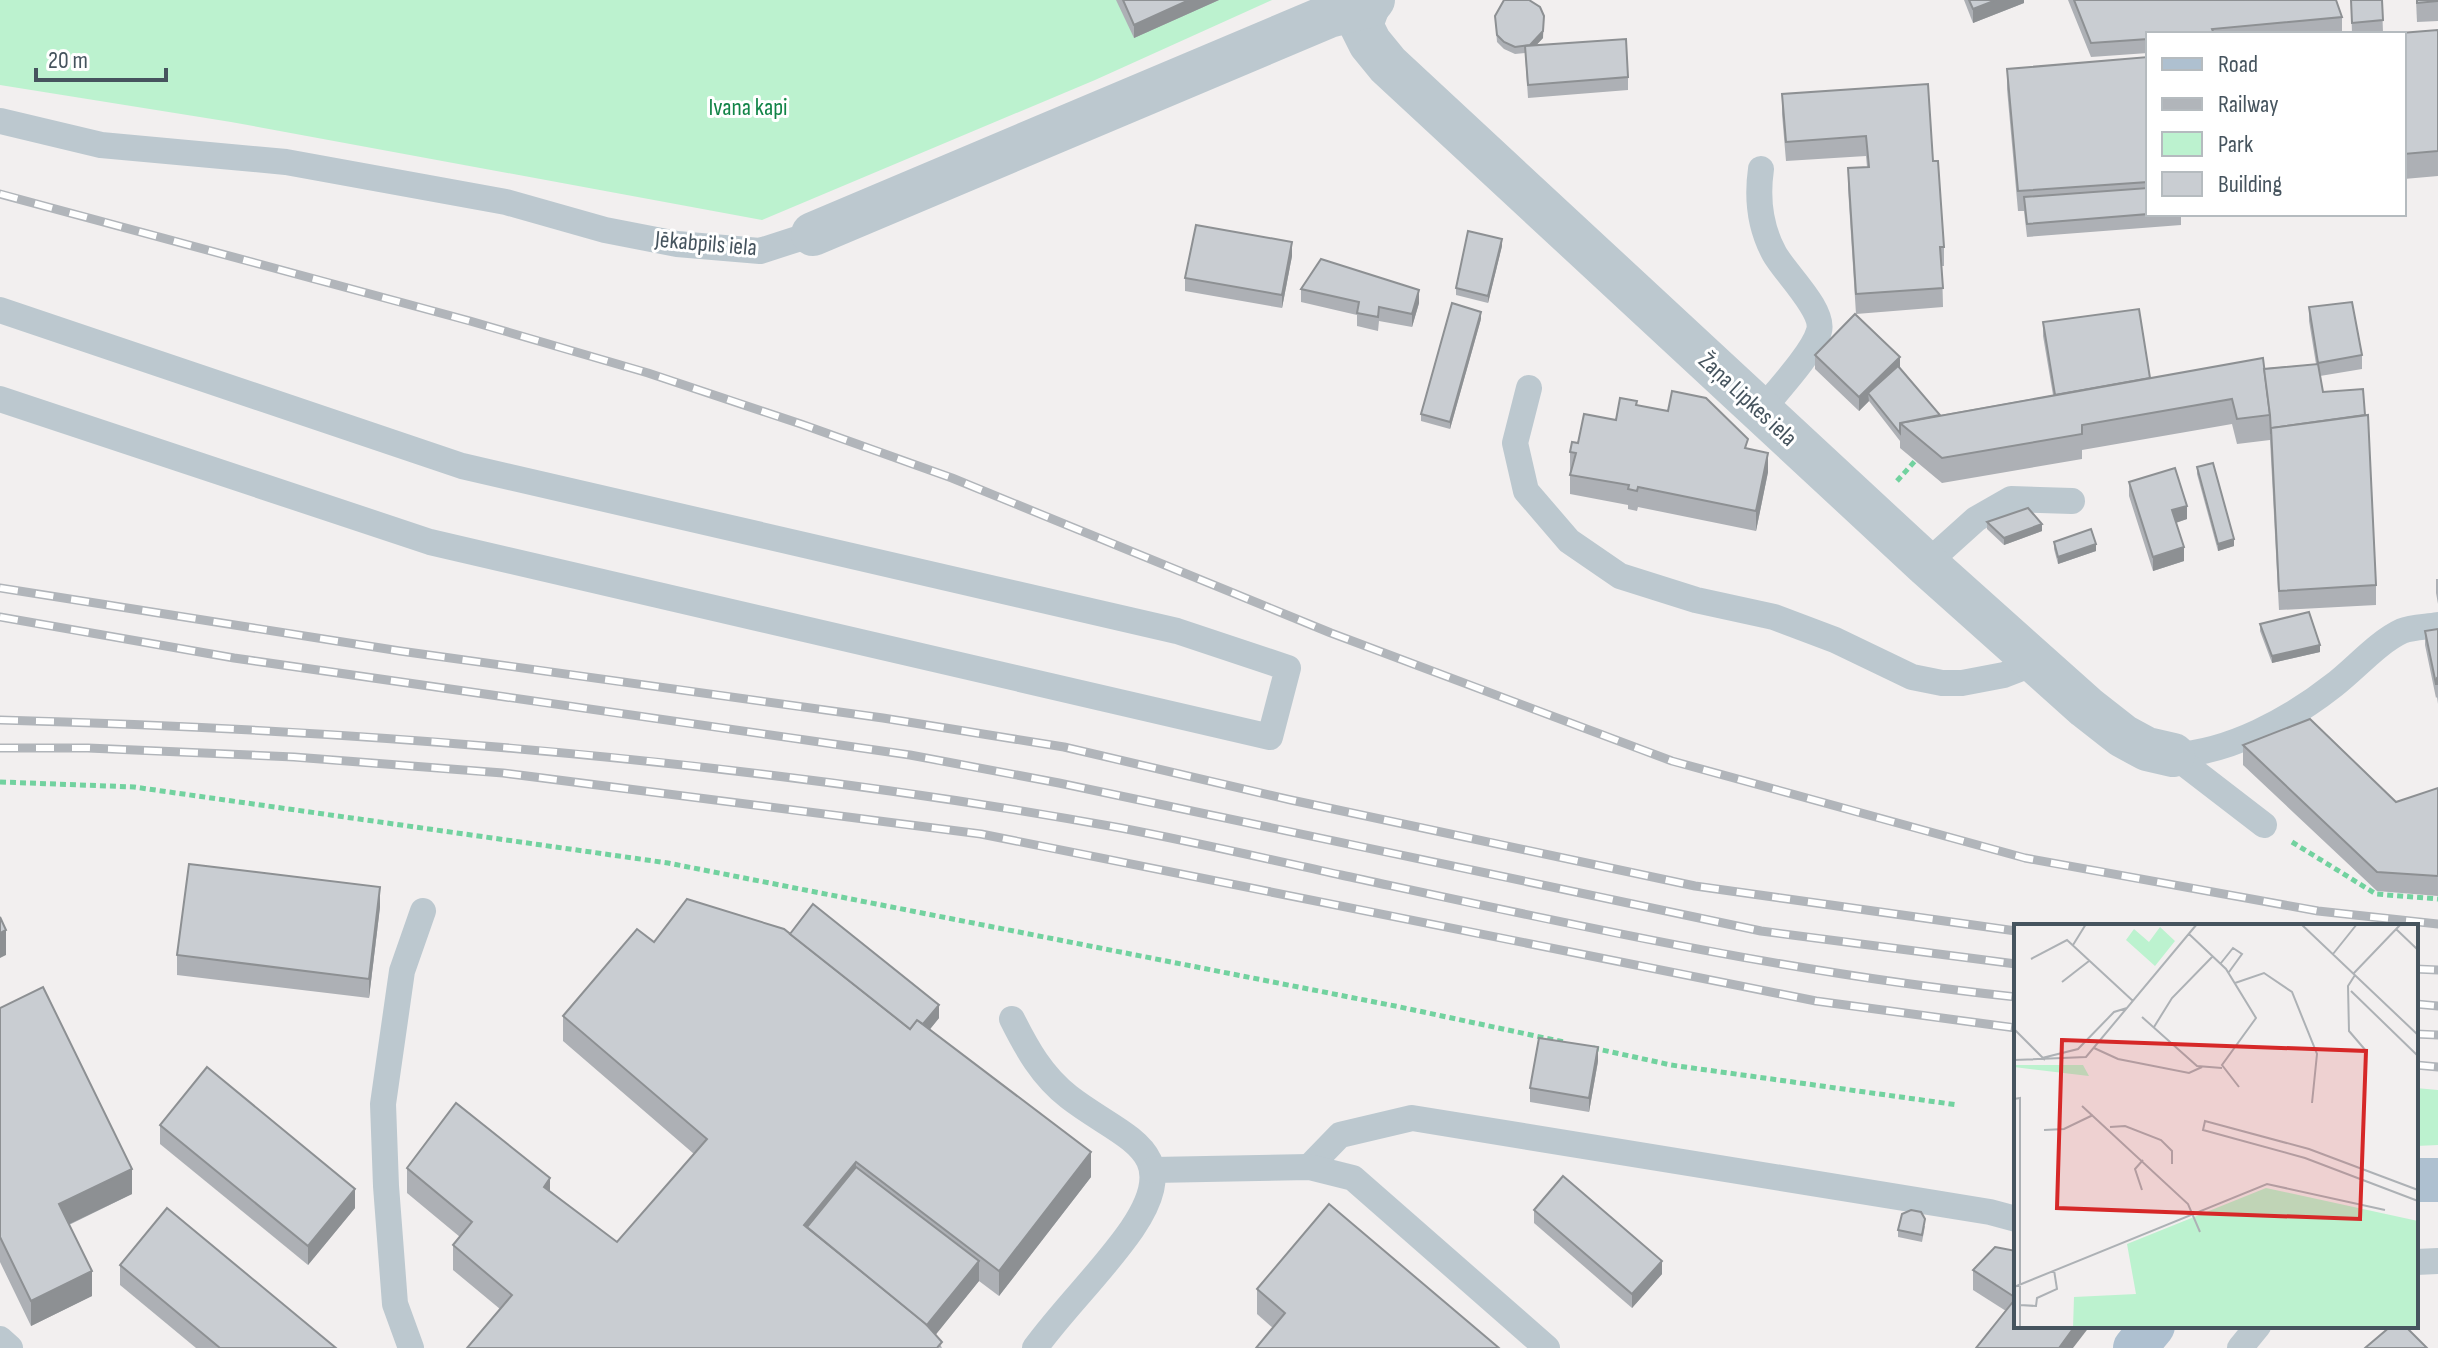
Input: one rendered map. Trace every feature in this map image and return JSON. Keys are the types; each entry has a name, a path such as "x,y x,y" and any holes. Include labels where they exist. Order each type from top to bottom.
{"main road":[{"path":"2135,1348 2151,1328"}],"street":[{"name":"Jēkabpils iela","path":"813,234 1315,10 1368,2"},
{"name":"Žaņa Lipkes iela","path":"1368,2 1361,25 1370,43 1388,65 2035,663 2123,736 2147,749 2173,755"}],"lane":[{"name":"Jēkabpils iela","path":"0,121 101,145 286,162 506,202 605,230 677,244 760,251 813,234"},
{"path":"1761,169 1758,186 1763,226 1774,253 1819,319 1819,331 1803,359 1761,411"},
{"path":"0,310 462,466 1177,631 1288,668 1270,737 430,542 0,399"},
{"path":"1529,388 1515,443 1526,491 1569,541 1620,576 1696,600 1774,617 1835,640 1912,677 1962,683 2004,675 2035,663"},
{"path":"1926,564 1976,519 2011,499 2072,501"},
{"path":"2173,755 2219,748 2291,715 2402,631 2438,625"},
{"path":"2173,755 2264,825"},
{"path":"411,1348 395,1304 383,1104 402,971 423,911"},
{"path":"1012,1019 1031,1058 1067,1096 1143,1148 1153,1170 1151,1194 1131,1229 1035,1348"},
{"path":"1309,1167 1340,1135 1412,1118 1928,1201 2014,1218"},
{"path":"1153,1170 1309,1167 1353,1178 1547,1348"},
{"path":"2418,1262 2438,1261"},
{"path":"2240,1348 2256,1328"},
{"path":"0,1339 10,1348"}],"path":[{"path":"0,782 134,787 668,863 1566,1042"},
{"path":"2264,825 2376,894 2438,899"},
{"path":"1581,1046 1671,1065 1958,1105"}],"green space":[{"name":"Ivana kapi","path":"0,0 1272,0 1095,80 762,220 231,122 0,85"},
{"path":"2418,1088 2438,1090 2438,1145 2418,1146"}],"building":[{"path":"1123,0 1189,0 1134,25"},
{"path":"1504,0 1529,0 1540,7 1544,16 1543,31 1530,45 1515,47 1497,35 1495,16"},
{"path":"1969,0 1996,0 1973,9"},
{"path":"2074,0 2336,0 2342,17 2212,29 2213,32 2146,32 2146,39 2091,43"},
{"path":"2351,0 2382,0 2383,20 2352,23"},
{"path":"2417,0 2438,0 2438,1 2417,3"},
{"path":"2438,30 2438,151 2406,154 2406,33"},
{"path":"1626,39 1628,77 1528,85 1525,46"},
{"path":"2146,57 2146,182 2018,191 2007,69"},
{"path":"1928,84 1933,161 1938,161 1944,247 1940,247 1943,288 1856,294 1848,168 1869,167 1866,136 1786,142 1782,94"},
{"path":"2146,188 2146,214 2027,224 2024,197"},
{"path":"1196,225 1292,242 1282,295 1185,278"},
{"path":"1468,231 1502,239 1488,296 1456,288"},
{"path":"1321,259 1419,290 1412,314 1379,307 1378,317 1357,313 1359,302 1301,289"},
{"path":"2352,302 2362,355 2318,363 2309,307"},
{"path":"1452,303 1481,312 1450,422 1421,414"},
{"path":"2139,309 2150,378 2055,395 2043,322"},
{"path":"1855,314 1900,357 1859,397 1815,355"},
{"path":"2263,358 2270,415 2237,419 2232,399 2082,425 2082,434 1942,458 1900,423"},
{"path":"2318,364 2323,392 2363,389 2365,415 2271,428 2271,434 2264,369"},
{"path":"1898,366 1940,415 1900,423 1900,433 1868,393"},
{"path":"1672,391 1706,398 1748,439 1745,448 1768,453 1756,511 1638,487 1637,491 1628,489 1629,485 1570,475 1576,453 1570,452 1572,442 1578,443 1584,414 1616,420 1620,398 1637,401 1636,405 1668,411"},
{"path":"2368,415 2376,585 2279,591 2271,428"},
{"path":"2213,463 2234,539 2218,544 2197,467"},
{"path":"2175,468 2187,506 2172,510 2184,547 2153,557 2129,482"},
{"path":"2028,508 2042,524 2004,538 1987,522"},
{"path":"2091,529 2096,544 2058,557 2054,542"},
{"path":"2309,612 2320,645 2272,656 2260,624"},
{"path":"2438,629 2438,677 2436,684 2425,631"},
{"path":"2310,719 2396,802 2438,788 2438,876 2377,872 2243,745"},
{"path":"189,864 380,887 369,979 177,955"},
{"path":"687,899 784,929 910,1029 917,1020 1091,1152 999,1271 856,1162 804,1225 925,1323 942,1342 937,1348 467,1348 512,1295 453,1245 472,1222 407,1168 456,1103 550,1178 544,1187 617,1242 707,1139 563,1016 637,929 654,942"},
{"path":"813,904 939,1005 923,1024 917,1020 910,1029 790,934"},
{"path":"0,917 6,930 0,933"},
{"path":"43,987 132,1169 59,1204 92,1271 31,1301 0,1237 0,1008"},
{"path":"1539,1038 1598,1047 1589,1098 1530,1088"},
{"path":"207,1067 355,1189 308,1246 160,1125"},
{"path":"856,1167 979,1261 927,1325 807,1227"},
{"path":"1563,1176 1662,1261 1632,1294 1534,1210"},
{"path":"1329,1204 1499,1348 1256,1348 1285,1313 1257,1289"},
{"path":"167,1208 336,1348 220,1348 120,1265"},
{"path":"1911,1210 1921,1212 1925,1219 1922,1235 1898,1230 1902,1214"},
{"path":"1995,1247 2014,1251 2014,1297 1973,1270"},
{"path":"2014,1300 2014,1328 2074,1328 2059,1348 1976,1348"},
{"path":"2389,1328 2407,1328 2427,1348 2365,1348"}],"railway":[{"path":"0,194 470,321 648,373 801,424 952,478 1331,633 1672,761 2025,858 2318,911 2438,924"},
{"path":"0,588 400,651 883,718 1064,747 1291,800 1695,886 2014,931"},
{"path":"0,617 234,658 910,755 1059,783 1761,931 2014,964"},
{"path":"0,720 422,741 703,767 842,784 1121,828 1761,961 2014,997"},
{"path":"0,748 88,748 294,757 503,773 981,834 1816,1001 2014,1028"},
{"path":"2418,969 2438,970"},
{"path":"2418,1004 2438,1006"},
{"path":"2418,1034 2438,1035"},
{"path":"2418,1065 2438,1067"}]}
